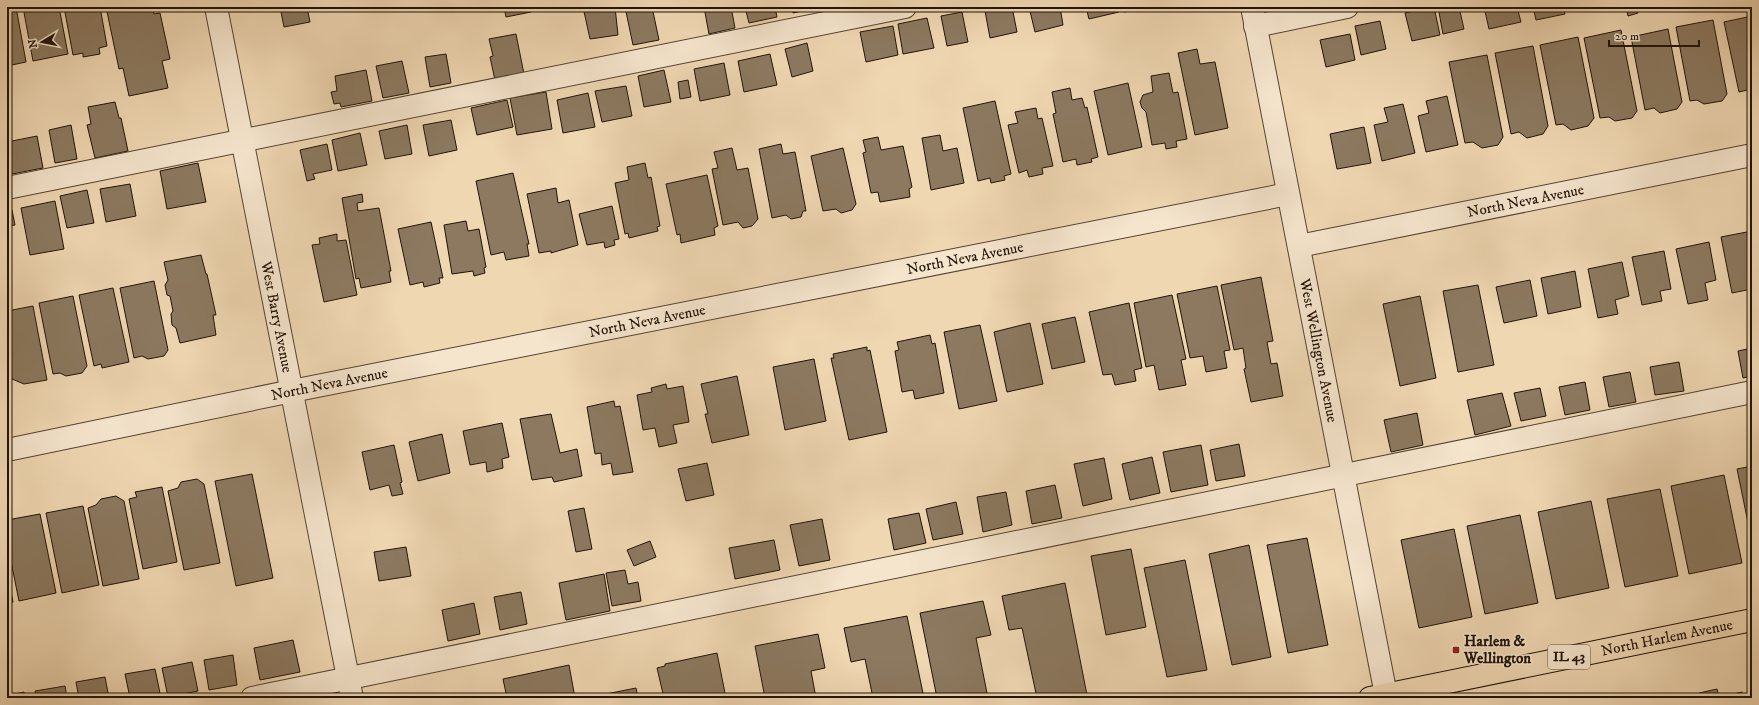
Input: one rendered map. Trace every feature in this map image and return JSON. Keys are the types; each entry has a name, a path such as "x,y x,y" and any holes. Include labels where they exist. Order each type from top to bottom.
{"main road":[{"name":"North Harlem Avenue","path":"1378,696 1752,620"}],"street":[{"name":"West Barry Avenue","path":"216,7 350,688"},
{"path":"7,188 905,7"},
{"path":"1254,16 1347,7"},
{"name":"West Wellington Avenue","path":"1254,16 1343,475 1378,696"},
{"name":"North Neva Avenue","path":"1299,246 1752,155"},
{"name":"North Neva Avenue","path":"7,450 292,391 1288,194"},
{"path":"252,698 350,688 1343,475 1752,392"}],"building":[{"path":"7,7 16,7 26,62 7,66"},
{"path":"23,7 59,7 68,54 33,61"},
{"path":"64,7 100,7 107,46 99,48 100,54 83,57 83,53 73,55"},
{"path":"106,7 152,7 154,14 160,13 170,59 162,61 168,88 129,96 123,68 119,69"},
{"path":"280,7 307,7 310,22 284,27"},
{"path":"504,7 530,7 531,12 506,17"},
{"path":"583,7 615,7 618,35 590,39"},
{"path":"625,7 652,7 659,40 633,45"},
{"path":"704,7 731,7 735,28 709,34"},
{"path":"745,7 775,7 777,17 749,23"},
{"path":"791,7 820,7 793,13"},
{"path":"1012,7 1017,32 990,38 985,11"},
{"path":"1029,7 1060,7 1063,25 1035,32"},
{"path":"1086,7 1118,7 1119,12 1089,19"},
{"path":"1123,7 1149,7 1124,12"},
{"path":"1434,7 1440,35 1412,41 1405,13"},
{"path":"1438,7 1459,7 1464,29 1443,34"},
{"path":"1484,7 1517,7 1521,22 1489,29"},
{"path":"1533,7 1563,7 1565,14 1536,20"},
{"path":"1578,7 1599,7 1579,11"},
{"path":"1626,7 1636,7 1638,13 1628,16"},
{"path":"962,12 968,42 947,46 941,16"},
{"path":"1752,16 1752,89 1739,92 1724,22"},
{"path":"927,18 934,48 903,54 898,24"},
{"path":"1713,20 1727,94 1722,101 1704,104 1697,100 1690,101 1676,27"},
{"path":"1380,21 1386,49 1361,55 1355,26"},
{"path":"893,26 898,55 866,62 860,32"},
{"path":"1668,29 1682,102 1677,109 1660,113 1654,108 1645,110 1631,37"},
{"path":"1621,30 1637,111 1632,118 1615,121 1609,117 1600,118 1584,38"},
{"path":"516,34 524,74 495,80 490,57 493,56 489,39"},
{"path":"1350,34 1355,60 1326,67 1320,40"},
{"path":"1578,37 1594,118 1588,126 1571,130 1563,124 1556,125 1540,45"},
{"path":"807,43 813,71 792,77 785,49"},
{"path":"1533,46 1548,126 1543,134 1527,138 1519,132 1511,134 1495,53"},
{"path":"1197,49 1200,64 1215,62 1228,128 1195,135 1178,53"},
{"path":"446,54 451,83 430,87 425,57"},
{"path":"770,54 777,85 744,92 738,61"},
{"path":"1487,55 1503,137 1498,145 1482,148 1473,142 1465,143 1449,62"},
{"path":"402,61 409,93 383,98 376,66"},
{"path":"724,63 730,95 700,101 694,69"},
{"path":"366,70 372,101 341,107 340,103 334,104 331,92 337,91 335,76"},
{"path":"664,70 671,102 644,107 638,76"},
{"path":"1169,73 1173,93 1178,92 1187,139 1176,141 1177,147 1166,149 1165,143 1152,145 1146,112 1142,108 1140,102 1143,95 1153,92 1151,76"},
{"path":"688,80 691,97 680,99 678,82"},
{"path":"1128,83 1142,147 1108,155 1094,91"},
{"path":"626,86 632,116 602,122 595,91"},
{"path":"1070,88 1072,100 1082,98 1085,108 1087,107 1098,157 1091,159 1092,162 1077,165 1076,159 1063,162 1053,114 1056,113 1052,92"},
{"path":"546,92 552,129 517,135 510,98"},
{"path":"588,93 595,127 563,133 557,100"},
{"path":"1447,96 1458,145 1426,152 1418,116 1429,113 1426,101"},
{"path":"507,100 513,127 477,135 471,108"},
{"path":"995,101 1011,174 1004,176 1005,180 991,183 990,178 978,181 963,108"},
{"path":"115,102 119,118 121,118 128,151 95,158 87,125 91,124 88,107"},
{"path":"1403,104 1415,153 1382,161 1374,125 1388,122 1384,108"},
{"path":"1036,108 1038,119 1042,118 1053,166 1042,168 1043,174 1029,177 1027,170 1019,173 1008,125 1018,123 1015,112"},
{"path":"451,120 457,150 429,156 423,125"},
{"path":"71,125 77,159 55,163 49,130"},
{"path":"407,125 412,154 385,159 379,131"},
{"path":"1364,127 1371,163 1337,169 1330,134"},
{"path":"360,133 367,165 338,171 332,140"},
{"path":"940,135 943,151 957,148 964,183 931,190 922,138"},
{"path":"37,136 43,168 12,174 7,142"},
{"path":"878,137 881,150 903,146 912,187 909,189 910,197 880,202 878,192 871,193 863,153 866,152 863,140"},
{"path":"327,144 332,170 313,174 315,179 307,181 300,150"},
{"path":"781,144 783,154 795,152 806,211 803,211 801,217 791,219 786,215 772,218 759,149"},
{"path":"732,148 737,170 748,168 758,219 752,226 743,228 738,222 723,225 712,169 718,168 714,152"},
{"path":"843,148 856,204 852,210 841,213 836,209 823,211 811,156"},
{"path":"198,163 206,202 167,209 160,171"},
{"path":"645,163 648,178 651,177 660,226 657,227 658,231 629,238 628,233 625,234 615,183 629,180 627,167"},
{"path":"513,173 529,244 527,244 529,256 506,260 504,252 491,255 476,181"},
{"path":"707,175 718,226 714,228 715,235 681,243 680,234 677,235 666,184"},
{"path":"130,184 136,216 106,222 100,189"},
{"path":"556,188 558,203 569,200 578,245 551,253 551,251 539,253 527,194"},
{"path":"87,190 94,223 67,228 60,196"},
{"path":"362,194 363,202 357,203 358,211 379,208 391,271 389,271 391,282 361,288 359,278 356,279 342,198"},
{"path":"55,201 64,249 30,255 21,208"},
{"path":"612,206 619,239 614,240 615,245 605,248 604,242 587,245 579,214"},
{"path":"12,210 15,225 9,226 11,237 7,238 7,211"},
{"path":"466,221 468,231 479,229 486,267 484,268 485,273 474,276 473,271 452,274 444,225"},
{"path":"431,222 443,278 439,278 440,283 424,287 423,282 410,285 398,229"},
{"path":"1752,231 1752,273 1749,273 1752,289 1732,293 1721,237"},
{"path":"337,234 337,241 346,240 357,295 324,302 312,245 320,244 319,238"},
{"path":"1709,242 1716,280 1705,283 1708,300 1688,304 1676,249"},
{"path":"1664,251 1671,289 1660,291 1662,301 1642,305 1632,257"},
{"path":"201,255 207,274 216,315 213,315 216,335 180,343 176,328 172,325 171,314 173,311 170,296 167,295 165,285 168,280 164,262"},
{"path":"1622,262 1629,296 1615,300 1618,314 1598,318 1588,269"},
{"path":"1575,271 1581,307 1548,314 1541,278"},
{"path":"1261,277 1273,341 1267,342 1271,364 1277,363 1283,396 1251,402 1244,369 1246,368 1243,348 1234,350 1221,285"},
{"path":"1530,280 1537,316 1504,323 1496,287"},
{"path":"154,281 168,350 164,356 148,359 142,356 134,358 120,288"},
{"path":"1478,285 1494,365 1458,372 1443,291"},
{"path":"1217,286 1230,350 1224,351 1227,368 1206,372 1203,356 1190,358 1177,294"},
{"path":"113,288 129,362 102,368 101,364 94,366 79,295"},
{"path":"1172,295 1186,359 1181,360 1186,385 1159,390 1154,365 1146,367 1134,303"},
{"path":"73,296 87,366 82,373 66,376 60,373 53,374 39,303"},
{"path":"1420,296 1436,378 1400,386 1383,304"},
{"path":"1129,303 1142,368 1134,370 1136,381 1115,385 1112,374 1103,375 1089,312"},
{"path":"33,306 47,380 24,384 12,379 7,351 7,311"},
{"path":"1075,317 1085,362 1052,369 1042,324"},
{"path":"1030,323 1043,384 1007,392 994,332"},
{"path":"980,325 997,401 959,409 944,332"},
{"path":"930,335 932,344 935,343 944,393 915,399 913,390 902,392 895,351 899,350 897,342"},
{"path":"867,347 867,351 870,350 887,432 849,440 831,358 834,358 833,354"},
{"path":"1752,348 1752,376 1743,378 1738,351"},
{"path":"814,359 826,421 785,430 773,367"},
{"path":"1679,362 1684,391 1655,395 1650,367"},
{"path":"1630,372 1636,402 1609,407 1603,377"},
{"path":"737,376 749,435 712,443 705,414 708,414 701,384"},
{"path":"1585,382 1590,410 1565,415 1559,387"},
{"path":"666,384 667,389 683,386 689,422 673,425 677,443 659,447 655,428 643,430 637,395 652,392 651,388"},
{"path":"1540,388 1546,416 1521,421 1514,393"},
{"path":"1502,393 1511,426 1475,435 1467,400"},
{"path":"614,401 615,407 620,406 633,472 613,475 611,463 602,465 601,453 595,454 587,407"},
{"path":"1417,413 1423,445 1391,452 1384,420"},
{"path":"551,414 560,453 577,449 582,476 554,482 552,477 532,480 520,419"},
{"path":"502,423 509,457 502,459 503,468 487,472 486,462 470,465 463,431"},
{"path":"442,434 450,473 418,481 409,442"},
{"path":"1239,444 1245,476 1216,481 1210,450"},
{"path":"394,445 403,494 392,496 389,485 370,490 362,452"},
{"path":"1201,445 1208,485 1171,492 1163,452"},
{"path":"1152,457 1160,493 1130,500 1122,464"},
{"path":"1104,458 1112,499 1083,506 1074,464"},
{"path":"707,463 714,495 686,501 678,469"},
{"path":"1752,466 1752,542 1737,469"},
{"path":"252,474 273,578 236,586 215,481"},
{"path":"1724,475 1742,563 1689,574 1671,486"},
{"path":"197,479 204,484 220,563 184,570 168,491 178,488 181,482"},
{"path":"1055,485 1062,518 1032,524 1026,491"},
{"path":"162,487 177,562 143,569 129,499 137,497 135,492"},
{"path":"1660,489 1678,576 1625,587 1607,499"},
{"path":"1006,492 1012,525 983,532 977,497"},
{"path":"116,496 124,501 139,579 103,586 88,508 96,505 101,499"},
{"path":"1591,501 1609,588 1556,599 1538,512"},
{"path":"956,502 963,534 933,540 926,509"},
{"path":"83,506 99,585 62,593 46,513"},
{"path":"584,508 592,549 576,552 568,511"},
{"path":"919,513 926,543 894,550 888,519"},
{"path":"40,514 56,593 19,601 7,542 7,520"},
{"path":"1520,515 1538,603 1485,614 1467,526"},
{"path":"822,519 830,560 799,566 790,525"},
{"path":"1454,529 1472,617 1419,628 1401,540"},
{"path":"1307,538 1328,645 1288,653 1267,545"},
{"path":"774,540 780,570 735,579 729,548"},
{"path":"650,541 656,557 634,566 627,550"},
{"path":"1249,545 1271,657 1232,665 1209,554"},
{"path":"406,547 411,576 379,581 374,552"},
{"path":"1131,549 1146,627 1106,635 1091,556"},
{"path":"1185,560 1207,670 1167,677 1144,568"},
{"path":"625,570 628,584 638,582 641,601 612,606 606,573"},
{"path":"7,571 13,602 7,603"},
{"path":"604,574 610,611 566,620 559,583"},
{"path":"1065,583 1087,695 1072,698 1037,698 1022,628 1009,630 1002,596"},
{"path":"521,592 527,624 500,630 494,597"},
{"path":"983,601 991,635 976,638 988,698 937,698 920,613"},
{"path":"474,603 480,634 448,641 442,610"},
{"path":"907,616 924,698 873,698 865,659 851,662 844,628"},
{"path":"818,634 825,668 811,671 816,698 765,698 755,646"},
{"path":"293,640 300,672 260,680 254,648"},
{"path":"717,653 726,698 664,698 657,668 665,666 665,664"},
{"path":"233,655 237,685 209,690 204,660"},
{"path":"192,662 198,691 168,697 162,668"},
{"path":"569,665 575,698 507,698 503,679"},
{"path":"155,669 161,698 130,698 125,674"},
{"path":"105,677 109,698 79,698 76,682"},
{"path":"65,686 67,698 37,698 35,691"},
{"path":"636,688 638,698 586,698"},
{"path":"1717,689 1719,697 1742,692 1743,698 1700,698 1699,693"},
{"path":"24,692 25,698 7,698 7,696"}],"place":[{"name":"Harlem & Wellington","path":"1456,650"}]}
